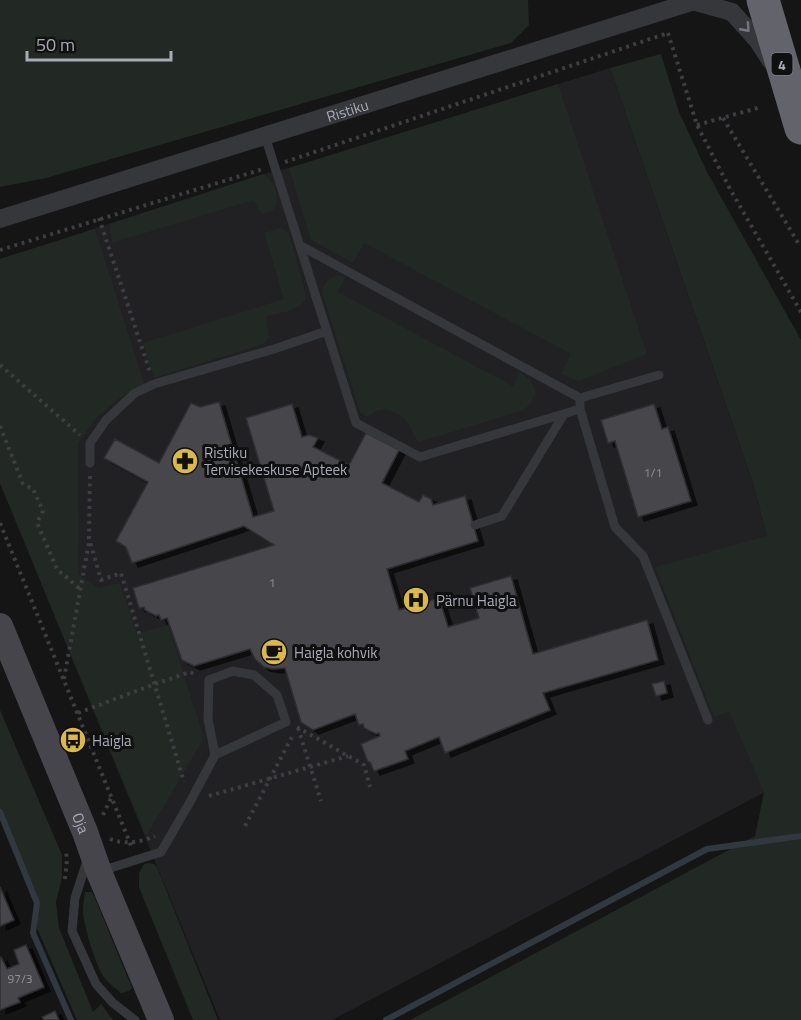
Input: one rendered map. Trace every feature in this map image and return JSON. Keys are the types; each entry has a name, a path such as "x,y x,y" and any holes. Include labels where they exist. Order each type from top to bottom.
{"highway":[{"name":"4","path":"763,0 801,128"}],"street":[{"name":"Ristiku","path":"0,219 697,1 732,12 758,41 791,94"},
{"name":"Oja","path":"0,626 98,852 161,1020"}],"lane":[{"path":"265,136 356,423 420,457 580,409"},
{"path":"301,246 580,399 659,375"},
{"path":"90,463 90,443 106,420 135,393 154,384 327,331"},
{"path":"580,399 580,409 615,528 643,556 708,720"},
{"path":"475,525 502,516 564,414"},
{"path":"135,1020 113,1003 96,984 72,931 75,898 98,852 136,860 161,852 214,755 208,719 209,680 233,671 254,675 277,695 286,722 214,755"}],"path":[{"path":"0,250 275,165 668,33 697,125 730,189 801,312"},
{"path":"697,125 761,107"},
{"path":"723,118 800,246"},
{"path":"99,218 154,384"},
{"path":"0,365 90,443"},
{"path":"0,426 22,484 33,489 44,511 37,523 57,569 81,590"},
{"path":"64,679 89,538 90,463"},
{"path":"0,524 136,860"},
{"path":"89,538 101,580 121,573 190,802 348,756"},
{"path":"78,712 190,672 209,680"},
{"path":"286,722 364,765 370,787"},
{"path":"297,727 321,801"},
{"path":"244,826 297,727"},
{"path":"102,817 111,797"},
{"path":"98,852 116,842 142,841 155,836 160,827"},
{"path":"65,883 66,841"}],"shaded area":[{"path":"0,0 528,0 529,25 511,43 46,178 0,187"},
{"path":"661,54 679,112 707,172 801,340 801,1020 410,1020 755,836 764,792 729,711 714,717 655,567 767,536 752,480 610,68"},
{"name":"Pärnu Haigla","path":"610,68 752,480 767,536 801,773 332,1020 220,1020 0,483 0,259 264,174"},
{"path":"558,84 647,354 579,381 561,374 571,354 364,243 353,263 311,240 289,168"},
{"path":"264,174 273,185 277,197 276,207 271,211 263,214 258,210 254,200 112,243 109,224"},
{"path":"280,228 289,234 306,299 298,307 266,316 269,337 266,342 154,378 143,343 284,299 264,233"},
{"path":"95,229 144,383 120,398 98,416 78,443 78,574 99,588 120,583 137,634 168,625 204,738 146,836 0,483 0,259"},
{"path":"336,276 346,276 338,292 513,386 520,372 530,380 534,387 535,394 532,401 524,410 419,442 407,421 396,413 379,410 366,417 360,412 322,292 327,281"},
{"path":"0,710 62,855 62,877 56,902 59,928 93,1012 101,1004 113,1020 77,1020 37,928 37,903 0,812"},
{"path":"149,863 157,867 218,1020 193,1020 139,887 139,873 144,864"},
{"path":"85,892 92,892 95,898 132,988 129,991 121,993 107,981 100,970 90,945 84,918"}],"building":[{"name":"Pärnu Haigla","path":"219,402 253,517 274,511 246,418 292,404 302,437 309,435 318,438 313,447 349,465 366,433 399,450 382,483 419,502 423,495 431,499 433,505 465,496 478,541 387,569 399,610 439,598 448,627 479,618 470,588 511,576 533,654 647,620 658,660 543,693 550,710 445,753 439,737 405,751 408,759 374,771 361,744 380,736 379,733 376,734 364,728 363,724 359,725 355,714 313,730 301,722 285,668 264,667 255,659 250,649 194,666 182,660 167,618 161,620 159,615 156,616 144,607 139,608 133,588 274,545 244,526 132,563 126,547 116,541 148,482 104,458 115,439 159,463 191,403 200,407"},
{"path":"654,404 662,429 668,427 691,501 638,517 615,441 608,443 601,420"},
{"path":"664,681 667,693 656,696 652,684"},
{"path":"0,887 14,920 0,926"},
{"path":"26,945 44,987 18,998 20,1002 0,1010 0,958 7,969 19,964 14,950"},
{"path":"55,1011 59,1020 44,1020 42,1017"}],"waterway":[{"path":"0,812 37,903 33,933 71,1020"},
{"path":"386,1020 707,849 801,836"}],"place":[{"name":"Ristiku Tervisekeskuse Apteek","path":"185,461"},
{"name":"Pärnu Haigla","path":"416,600"},
{"name":"Haigla kohvik","path":"274,652"},
{"name":"Haigla","path":"73,740"}]}
